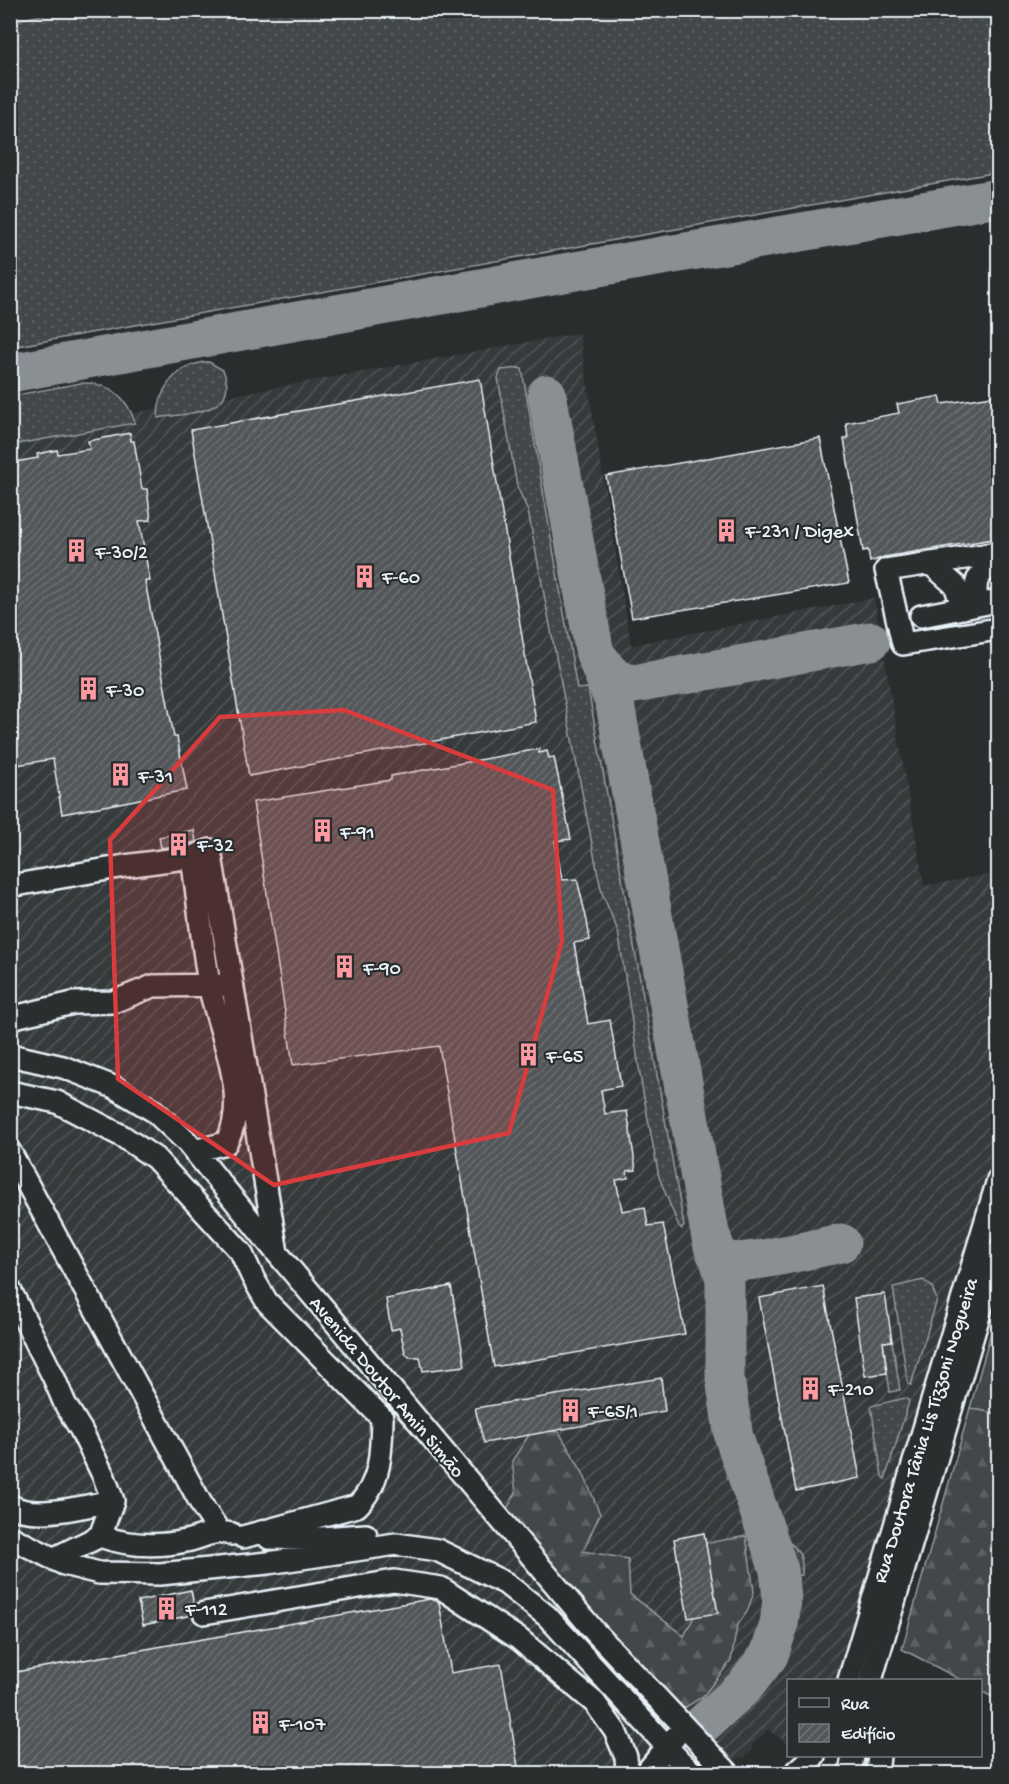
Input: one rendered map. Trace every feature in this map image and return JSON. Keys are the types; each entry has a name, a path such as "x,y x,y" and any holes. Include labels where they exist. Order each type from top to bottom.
{"street":[{"path":"999,553 886,570 903,644 999,629"},
{"path":"970,606 978,577 999,560"},
{"path":"930,563 955,585 970,606"},
{"path":"921,616 999,601"},
{"path":"10,886 192,857 210,850 277,1253"},
{"path":"192,857 210,985 229,1058 237,1111 231,1134 226,1143"},
{"path":"10,1018 73,1003 113,1002 153,986 232,986"},
{"name":"Avenida Doutor Amin Simão","path":"10,1055 63,1067 114,1087 154,1111 187,1142 277,1253 595,1632 729,1773"},
{"path":"10,1092 57,1102 122,1136 155,1158 242,1252 267,1302 382,1418 377,1476 366,1497 357,1506 243,1537"},
{"path":"194,1151 226,1143 262,1161"},
{"path":"10,1152 204,1509 219,1531"},
{"name":"Rua Doutora Tânia Lis Tizzoni Nogueira","path":"849,1679 999,1180"},
{"name":"Rua Doutora Tânia Lis Tizzoni Nogueira","path":"873,1679 999,1251"},
{"path":"10,1290 65,1404 81,1430 104,1477 113,1501 100,1536 55,1558"},
{"path":"10,1505 17,1509 41,1512 113,1501"},
{"path":"100,1536 115,1541 151,1546 186,1541 219,1531 243,1537 306,1539 365,1535 395,1539 401,1544"},
{"path":"10,1537 64,1564 99,1573 160,1574 268,1563 344,1550 401,1544 437,1550 505,1583 547,1616 682,1763"},
{"path":"204,1613 394,1581 441,1588 519,1639 595,1704 615,1731 626,1758 627,1773"},
{"path":"682,1763 684,1728"},
{"path":"794,1773 812,1757"},
{"path":"850,1773 853,1757"},
{"path":"877,1773 879,1757"},
{"path":"645,1773 682,1763"}],"highlighted area":[{"path":"344,710 553,790 562,941 509,1133 274,1185 118,1079 110,840 220,717"}],"shaded area":[{"path":"579,333 631,645 874,598 924,886 998,873 998,1140 844,1679 787,1679 787,1744 768,1729 751,1746 753,1750 743,1759 740,1757 735,1761 728,1757 712,1773 11,1774 11,435"}],"green space":[{"path":"69,10 998,11 998,172 11,347 11,21"},
{"path":"209,362 223,370 227,384 225,395 208,409 158,418 161,398 170,381 184,369"},
{"path":"522,369 577,689 588,688 684,1226 682,1229 679,1227 659,1177 642,1087 618,931 602,893 528,511 517,486 498,378 501,370"},
{"path":"81,383 101,385 116,392 132,413 135,423 11,445 11,396"},
{"path":"923,1280 932,1287 937,1300 911,1385 908,1384 893,1287"},
{"path":"998,1307 998,1414 970,1408"},
{"path":"892,1341 900,1390 890,1392 883,1342"},
{"path":"905,1398 909,1401 885,1479 882,1476 871,1406"},
{"path":"970,1408 998,1414 998,1700 982,1692 982,1679 959,1679 902,1649"},
{"path":"533,1429 559,1432 583,1473 600,1514 583,1551 628,1559 630,1594 684,1636 709,1588 706,1543 746,1536 754,1592 747,1612 737,1626 731,1661 703,1696 677,1713 642,1677 643,1667 618,1640 611,1640 505,1512 516,1493 512,1461"},
{"path":"787,1541 800,1555 802,1575 795,1576 793,1573"}],"building":[{"name":"F-60","path":"480,379 536,722 249,776 191,430"},
{"path":"999,395 999,538 884,557 870,562 868,550 863,551 844,439 848,438 846,423 899,413 897,404 940,396 942,404"},
{"path":"130,433 131,441 134,441 142,489 147,489 151,520 139,521 150,581 145,581 174,737 177,737 187,790 62,814 53,759 10,766 10,463 38,458 37,454 57,450 58,454 90,449 88,441"},
{"name":"F-231 / Digex","path":"820,438 849,583 632,618 606,476"},
{"name":"F-65","path":"539,749 539,753 547,751 549,758 554,757 571,839 555,841 562,880 577,879 587,921 590,940 574,943 588,1024 610,1020 621,1086 601,1090 605,1114 627,1111 636,1170 627,1171 628,1178 616,1180 622,1211 645,1207 648,1226 663,1224 685,1334 494,1367 439,1046 293,1065 253,802 391,780 391,776"},
{"path":"194,830 196,842 161,848 159,837"},
{"path":"451,1286 465,1366 423,1371 420,1357 409,1357 405,1353 400,1328 391,1330 386,1299"},
{"name":"F-210","path":"823,1286 860,1478 796,1491 759,1298"},
{"path":"885,1294 892,1341 883,1342 887,1373 865,1376 854,1298"},
{"name":"F-65/1","path":"661,1378 665,1411 484,1443 475,1408"},
{"path":"704,1533 718,1613 688,1618 674,1539"},
{"name":"F-112","path":"191,1590 194,1605 192,1615 143,1625 138,1601"},
{"name":"F-107","path":"430,1599 439,1602 451,1673 501,1664 519,1773 10,1773 10,1673"}],"taxiway":[{"path":"10,373 552,275 998,198"},
{"path":"547,394 595,654 615,704 714,1250 720,1259 742,1261 841,1243"},
{"path":"601,661 614,677 634,684 871,641"},
{"path":"701,1726 745,1686 769,1655 779,1625 782,1599 779,1570 734,1438 725,1378 725,1279 712,1238"}],"place":[{"name":"F-231 / Digex","path":"727,530"},
{"name":"F-30/2","path":"77,551"},
{"name":"F-60","path":"364,576"},
{"name":"F-30","path":"88,689"},
{"name":"F-31","path":"120,775"},
{"name":"F-91","path":"322,831"},
{"name":"F-32","path":"179,844"},
{"name":"F-90","path":"345,967"},
{"name":"F-65","path":"528,1055"},
{"name":"F-210","path":"810,1388"},
{"name":"F-65/1","path":"570,1410"},
{"name":"F-112","path":"167,1608"},
{"name":"F-107","path":"261,1723"}]}
